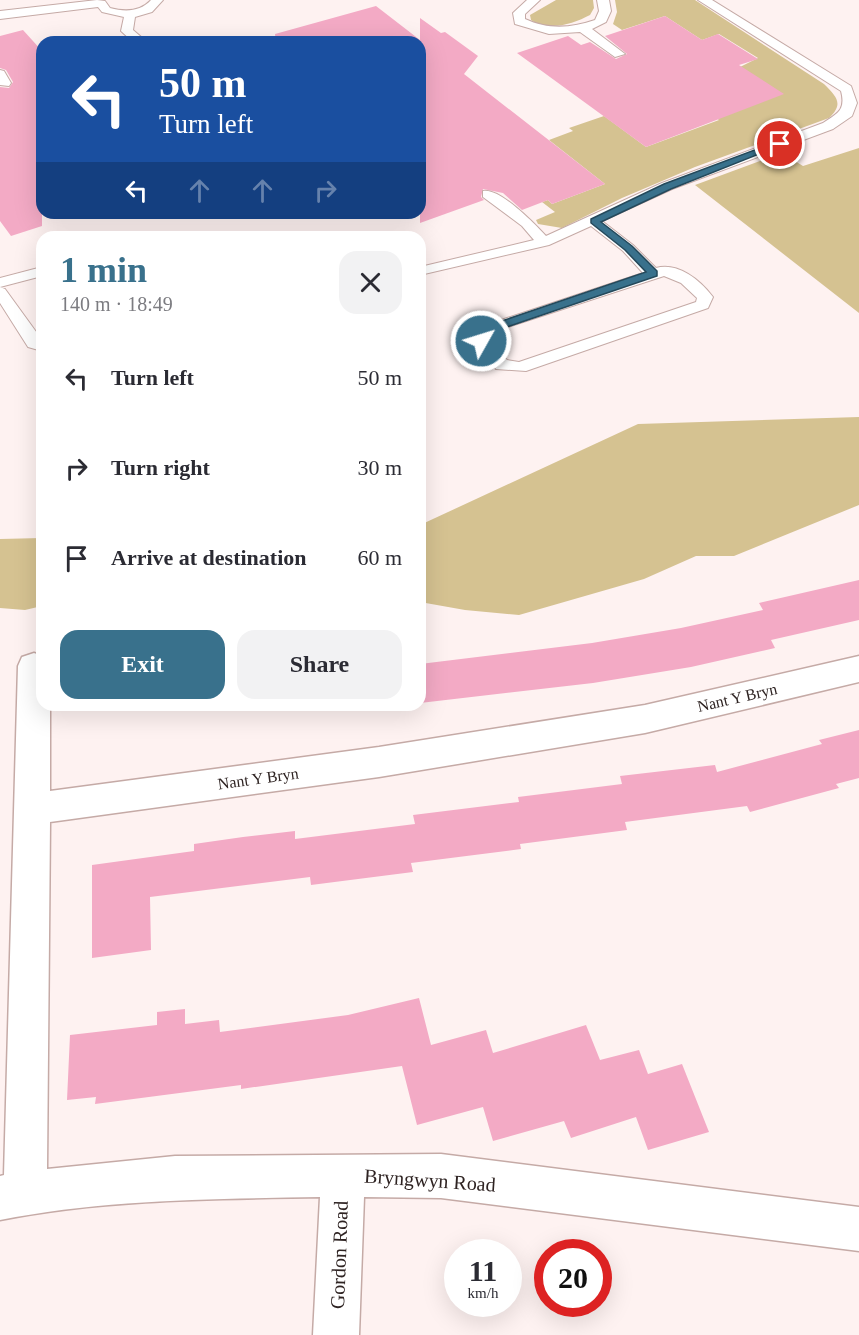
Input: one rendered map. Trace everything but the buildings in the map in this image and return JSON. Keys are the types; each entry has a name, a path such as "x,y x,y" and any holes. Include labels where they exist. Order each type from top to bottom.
{"street":[{"path":"12,1195 32,809 34,666"},
{"name":"Nant Y Bryn","path":"32,809 379,762 645,719 859,669"},
{"name":"Gordon Road","path":"336,1335 343,1175"},
{"name":"Bryngwyn Road","path":"12,1195 175,1178 441,1176 859,1229"}],"lane":[{"path":"0,15 102,1 102,7 112,13 130,14 147,10 157,0"},
{"path":"534,0 519,13 519,21 527,26 544,29 584,29 600,22 605,10 603,0"},
{"path":"426,270 544,242 667,186 828,126 847,113 852,102 847,89 704,0"},
{"path":"130,14 127,31 133,36"},
{"path":"584,29 619,54"},
{"path":"488,194 527,223 544,242"},
{"path":"594,221 628,248 653,274"},
{"path":"663,271 679,274 701,293 705,301 692,311 520,367 502,365 481,341 480,336 491,328 653,274 663,271"},
{"path":"0,283 36,273"},
{"path":"0,292 36,344"}],"shaded area":[{"path":"556,0 593,0 594,8 590,15 560,25 545,26 531,20 530,15"},
{"path":"615,0 695,0 824,84 837,101 834,113 829,118 695,167 622,198 562,228 538,224 536,220 555,212 542,202 548,200 552,204 605,184 549,140 573,131 569,128 604,116 646,147 719,120 684,95 758,58 719,34 702,40 665,16 622,30 613,24 617,12"},
{"path":"859,148 859,313 695,185 782,153 803,166"},
{"path":"859,417 859,505 734,556 696,556 644,579 519,615 465,610 426,603 426,522 638,424"},
{"path":"36,538 36,607 25,610 0,608 0,539"}],"route":[{"path":"481,341 480,336 483,332 491,328 653,274 628,248 594,221 667,186 780,144"}]}
